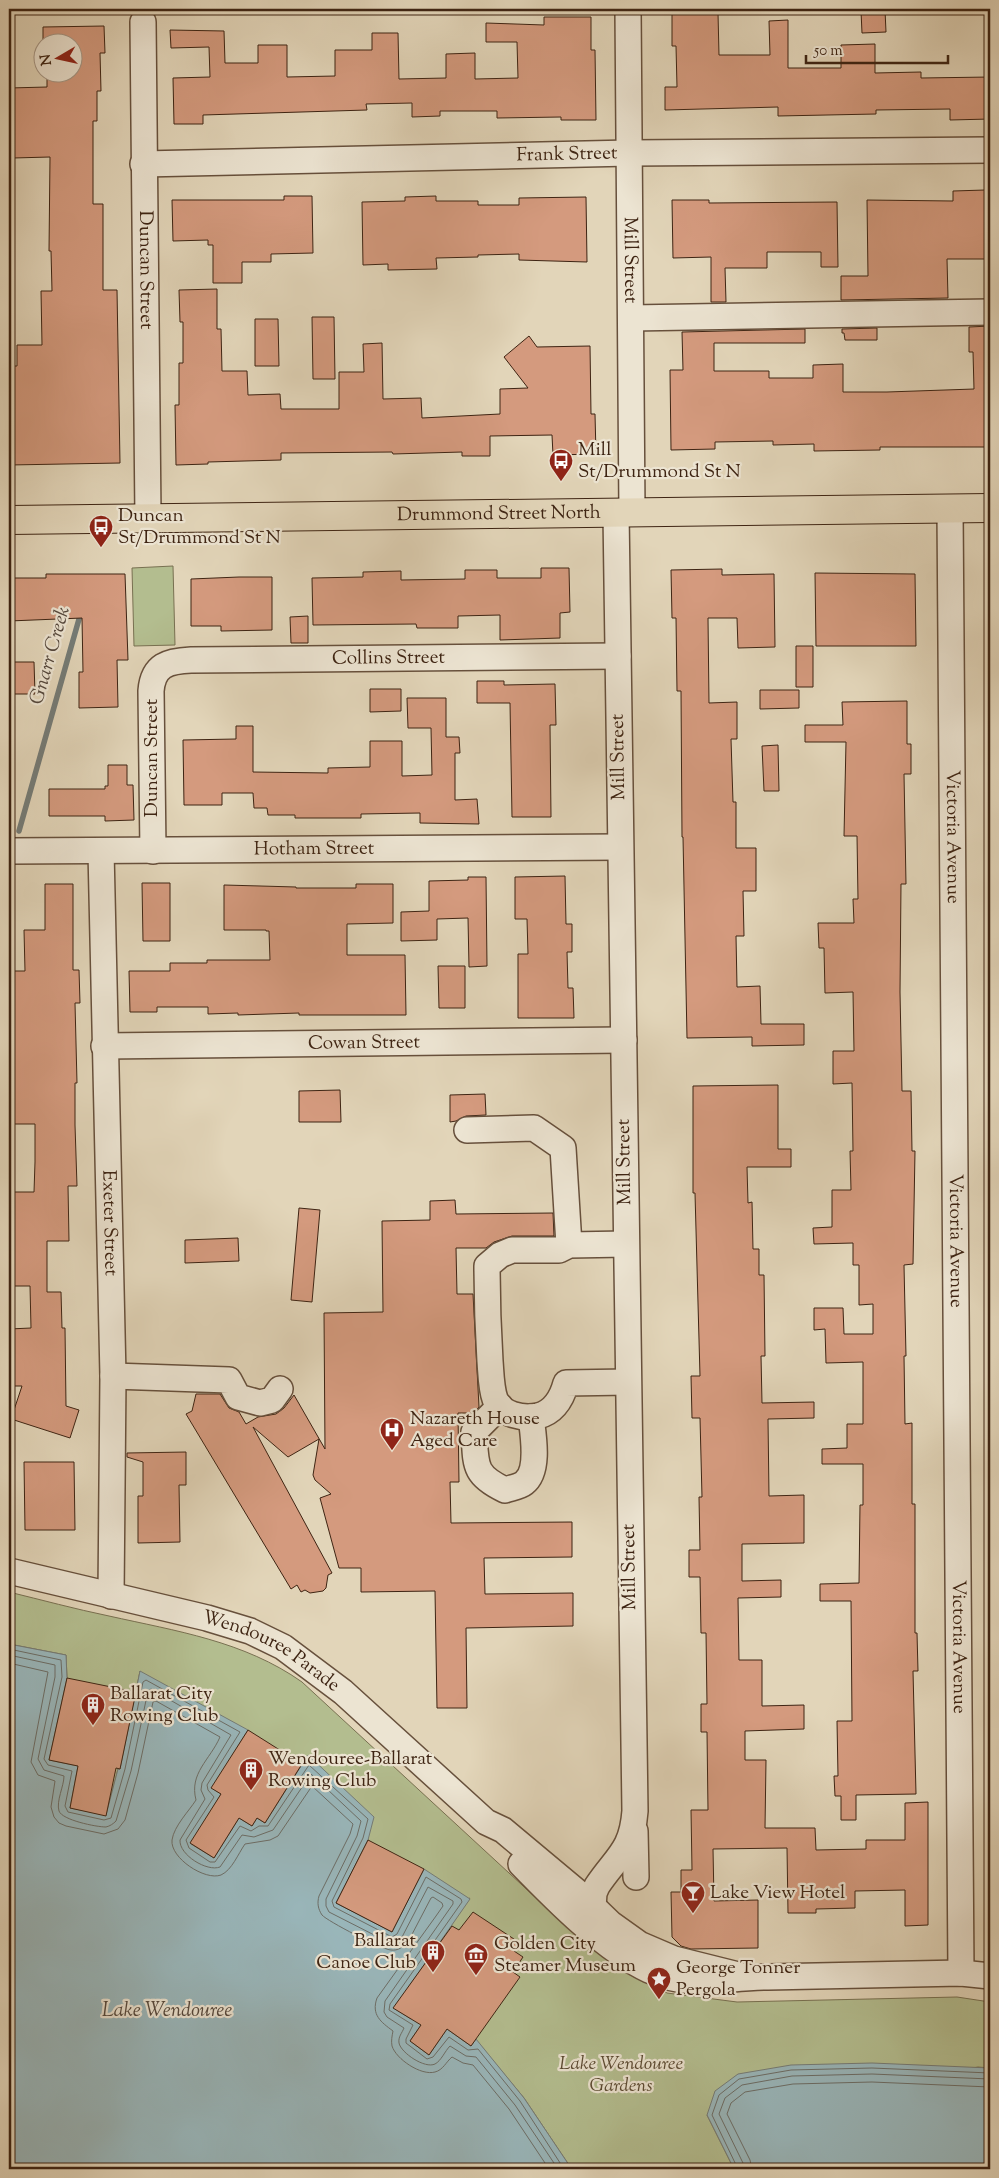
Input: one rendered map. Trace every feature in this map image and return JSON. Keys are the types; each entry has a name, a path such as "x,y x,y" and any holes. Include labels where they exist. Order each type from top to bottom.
{"main road":[{"name":"Drummond Street North","path":"9,520 990,508"}],"street":[{"name":"Mill Street","path":"580,1903 594,1893 597,1886 628,1845 633,1830 635,1811 618,656 631,318 628,9"},
{"name":"Duncan Street","path":"143,22 148,518"},
{"name":"Frank Street","path":"143,164 630,153 990,150"},
{"path":"631,318 990,312"},
{"name":"Victoria Avenue","path":"950,509 961,1974"},
{"name":"Collins Street","path":"160,668 174,662 191,660 618,656"},
{"name":"Duncan Street","path":"153,851 151,691 154,677 160,668"},
{"name":"Hotham Street","path":"9,851 620,846"},
{"name":"Exeter Street","path":"101,851 113,1376 111,1596"},
{"name":"Cowan Street","path":"104,1046 624,1040"},
{"path":"467,1130 534,1128 563,1148 569,1245"},
{"path":"626,1244 569,1245 559,1250 512,1250 500,1255 487,1266 487,1322 495,1399 500,1406 518,1416 531,1417 550,1411 563,1394 566,1383 628,1382"},
{"path":"113,1376 229,1380 238,1397 260,1403 272,1400 280,1389"},
{"path":"500,1406 474,1432 476,1464 487,1482 505,1490 524,1483 533,1470 535,1445 531,1417"},
{"name":"Wendouree Parade","path":"9,1572 233,1626 250,1631 283,1647 343,1692 486,1822 504,1830 580,1903 625,1935 658,1954 687,1964 746,1977 961,1974 990,1976"},
{"path":"635,1811 636,1877"}],"green space":[{"path":"173,566 175,645 134,646 132,568"},
{"name":"Lake Wendouree Gardens","path":"9,1592 209,1639 257,1656 280,1668 302,1682 548,1909 598,1952 667,1993 737,2002 957,1997 990,2002 990,2068 978,2067 707,2115 734,2169 569,2169 569,2165 524,2098 476,2040 471,2046 429,2055 410,2041 437,2002 411,2019 393,2008 470,1898 392,1932 336,1903 368,1840 302,1764 265,1823 252,1826 214,1858 190,1843 221,1794 211,1788 140,1671 120,1769 118,1769 106,1816 70,1808 49,1760 67,1678 66,1655 9,1644"}],"water":[{"name":"Lake Wendouree","path":"9,1644 66,1655 67,1678 49,1760 78,1766 70,1808 106,1815 118,1769 120,1769 140,1671 248,1730 212,1788 221,1794 191,1844 214,1858 239,1818 252,1826 257,1818 265,1823 308,1755 374,1817 368,1840 336,1903 392,1932 424,1869 470,1899 394,2008 411,2019 429,1996 437,2002 410,2041 429,2055 447,2029 471,2046 476,2039 524,2098 569,2165 569,2169 9,2169"},
{"path":"872,2063 990,2068 990,2169 734,2169 707,2115 715,2091 738,2074 791,2065"}],"building":[{"path":"885,10 886,32 862,33 861,11"},
{"path":"718,13 719,55 770,55 769,21 788,20 788,68 841,68 841,45 875,44 875,73 921,72 921,78 990,77 990,119 950,120 950,109 876,110 876,114 778,116 778,107 665,110 665,87 677,87 676,46 672,46 672,14"},
{"path":"544,17 591,17 591,50 595,50 596,120 561,120 561,117 497,118 497,111 440,111 440,116 412,117 412,103 366,104 367,110 203,115 203,124 174,124 173,78 210,77 209,47 171,48 170,30 224,31 225,63 258,63 258,45 287,45 287,77 335,76 335,50 372,50 372,33 398,33 399,79 446,78 446,54 475,53 475,79 518,78 517,42 486,42 486,23 544,25"},
{"path":"104,26 105,53 100,53 101,91 97,91 97,121 93,121 93,204 103,204 103,290 117,290 120,463 9,465 9,366 17,366 17,345 42,345 41,291 52,291 51,251 49,251 50,157 13,158 12,103 9,104 9,88 47,87 47,82 82,82 82,32 43,32 43,27"},
{"path":"985,190 986,259 947,259 948,298 841,300 841,276 868,276 867,200 953,201 953,191"},
{"path":"284,196 312,196 313,253 271,254 271,262 242,262 242,283 213,283 213,245 208,245 208,240 173,241 172,200 284,200"},
{"path":"436,196 436,201 478,201 478,205 519,205 519,198 586,197 587,262 519,260 519,254 436,258 437,269 388,270 388,264 363,265 362,202 405,201 405,197"},
{"path":"672,200 709,200 709,203 837,202 838,267 821,267 821,252 767,252 767,268 725,268 726,302 711,302 711,257 673,258"},
{"path":"217,289 217,329 221,329 222,371 247,371 248,395 280,394 281,409 339,409 339,372 364,372 363,344 382,343 383,399 421,398 422,418 500,414 500,389 528,388 504,357 529,336 537,347 590,346 591,414 595,414 596,454 553,455 552,435 490,436 490,456 462,456 462,452 393,454 392,452 281,453 281,460 176,465 175,405 179,405 179,363 183,363 183,322 180,322 179,290"},
{"path":"312,317 334,317 335,379 313,379"},
{"path":"255,319 278,319 279,366 255,366"},
{"path":"990,326 990,447 880,447 880,450 814,451 814,444 773,445 773,441 715,442 715,449 671,450 670,370 683,370 682,332 805,329 805,343 714,343 714,371 769,371 769,378 813,378 813,365 843,364 843,392 887,392 974,389 973,352 969,352 969,327"},
{"path":"877,328 877,340 845,340 844,333 842,333 842,329"},
{"path":"541,568 569,568 570,612 560,613 560,638 500,640 500,615 458,616 458,628 417,628 416,624 313,625 312,578 363,577 363,572 401,571 401,580 465,579 465,570 497,570 497,578 541,578"},
{"path":"722,569 722,575 774,574 775,647 738,648 737,618 708,618 709,703 737,702 737,739 731,739 733,802 736,802 736,848 756,848 756,891 743,891 744,936 736,936 737,987 760,986 761,1024 804,1024 804,1045 752,1046 752,1037 687,1038 682,837 681,691 677,691 676,618 672,618 671,570"},
{"path":"815,573 915,574 916,646 816,646"},
{"path":"46,574 125,574 128,660 117,660 118,707 79,708 79,672 83,672 82,618 9,621 9,578 46,578"},
{"path":"272,577 272,630 221,631 221,626 191,626 191,579"},
{"path":"308,616 308,643 291,643 290,617"},
{"path":"796,646 813,646 813,687 796,687"},
{"path":"9,662 34,662 35,694 9,694"},
{"path":"477,681 504,681 504,685 555,684 556,725 550,725 551,817 512,817 510,703 477,703"},
{"path":"370,689 401,689 401,711 370,712"},
{"path":"760,690 799,690 799,708 760,709"},
{"path":"407,698 446,698 446,737 459,737 460,753 455,753 455,800 477,799 479,824 420,823 420,813 361,814 361,818 295,818 295,815 268,815 267,808 254,808 253,793 222,793 222,805 184,805 183,740 236,739 236,726 253,726 253,772 328,773 328,768 370,767 370,741 402,741 402,776 432,775 431,728 408,728"},
{"path":"907,701 907,744 911,744 911,774 904,774 906,884 901,884 900,992 902,1091 911,1091 912,1151 915,1151 913,1264 904,1265 906,1356 904,1356 905,1424 912,1423 912,1504 915,1504 915,1633 917,1633 918,1671 913,1671 916,1794 856,1795 856,1820 841,1820 841,1796 835,1796 834,1776 838,1776 837,1721 852,1721 851,1601 820,1601 820,1584 859,1583 860,1505 863,1505 863,1464 822,1464 822,1449 847,1448 847,1424 863,1424 863,1362 826,1363 825,1329 814,1330 814,1308 843,1308 844,1334 873,1334 873,1304 859,1305 859,1265 853,1265 853,1243 814,1244 813,1228 832,1227 832,1190 851,1190 850,1151 853,1151 852,1083 833,1084 833,1051 854,1051 853,992 825,993 824,948 819,948 818,923 854,923 853,899 858,899 857,836 844,836 846,742 805,742 805,725 843,725 842,702"},
{"path":"778,745 779,791 764,791 762,746"},
{"path":"108,765 127,765 127,785 133,785 134,820 105,821 105,816 49,816 49,789 105,789 105,786 108,786"},
{"path":"565,876 566,924 572,924 572,952 567,952 568,988 573,988 574,1018 518,1018 518,954 528,954 527,919 515,919 515,877"},
{"path":"468,877 486,877 487,966 469,967 468,918 437,919 437,940 401,941 401,912 429,911 429,881 468,880"},
{"path":"142,883 170,883 170,941 143,941"},
{"path":"45,884 73,884 73,970 79,970 80,1003 75,1003 77,1186 68,1186 69,1241 47,1241 47,1292 61,1292 62,1328 65,1328 66,1406 79,1410 70,1438 11,1419 22,1386 9,1386 9,1329 31,1328 30,1286 9,1286 9,1253 14,1253 13,1192 34,1192 35,1124 9,1124 9,971 25,971 24,930 45,930"},
{"path":"356,884 393,884 393,923 347,924 347,955 405,955 406,1015 208,1014 208,1007 157,1007 157,1012 130,1012 129,971 170,971 170,963 207,963 207,960 270,960 269,931 224,930 224,885 356,888"},
{"path":"438,966 465,966 465,1008 439,1008"},
{"path":"778,1085 778,1149 791,1149 791,1167 747,1167 748,1203 752,1202 753,1249 759,1249 759,1275 764,1275 765,1356 761,1356 762,1403 814,1402 814,1418 768,1419 769,1496 804,1495 804,1543 742,1544 742,1581 781,1580 781,1597 738,1598 739,1660 762,1660 762,1706 804,1705 804,1729 745,1731 745,1760 766,1760 765,1828 815,1828 816,1850 866,1849 866,1840 905,1840 905,1803 928,1802 928,1925 905,1926 905,1890 855,1891 855,1908 816,1909 816,1913 788,1913 787,1848 713,1849 714,1901 758,1900 758,1948 691,1949 681,1946 672,1937 671,1892 681,1892 681,1870 692,1870 691,1810 708,1810 707,1732 701,1732 701,1704 707,1704 706,1633 701,1633 700,1577 689,1577 689,1550 700,1550 699,1497 702,1497 700,1418 692,1418 691,1376 700,1376 695,1193 693,1193 693,1086"},
{"path":"340,1090 341,1122 299,1122 299,1091"},
{"path":"485,1094 486,1115 466,1116 450,1122 450,1095"},
{"path":"455,1200 456,1214 553,1213 554,1236 512,1236 494,1242 486,1248 456,1248 457,1294 473,1294 479,1407 473,1413 458,1413 459,1482 450,1482 451,1523 572,1522 572,1557 484,1558 485,1594 573,1593 573,1626 466,1628 467,1708 437,1708 435,1591 361,1592 361,1568 339,1568 320,1498 331,1494 315,1480 313,1475 319,1439 288,1457 253,1427 332,1573 328,1575 326,1588 323,1591 310,1593 305,1590 301,1592 297,1585 291,1589 186,1414 192,1411 196,1394 220,1394 229,1408 239,1412 246,1424 258,1417 276,1414 284,1408 294,1395 325,1449 324,1313 383,1312 382,1221 430,1220 430,1201"},
{"path":"299,1208 320,1210 312,1302 291,1300"},
{"path":"238,1238 239,1261 185,1263 185,1240"},
{"path":"186,1452 186,1485 179,1485 180,1542 138,1543 138,1496 143,1496 143,1462 127,1457 127,1453"},
{"path":"24,1462 74,1462 75,1530 25,1530"},
{"name":"Ballarat City Rowing Club","path":"67,1678 136,1692 120,1769 116,1768 106,1816 70,1808 78,1766 49,1760"},
{"name":"Wendouree-Ballarat Rowing Club","path":"248,1730 302,1764 265,1823 257,1818 252,1826 239,1818 214,1858 190,1843 221,1794 211,1788"},
{"path":"368,1840 424,1869 392,1932 336,1903"},
{"path":"473,1912 520,1943 514,1951 523,1957 513,1972 520,1977 471,2046 447,2029 429,2055 410,2041 421,2025 393,2008 452,1926 459,1930"}],"waterway":[{"name":"Gnarr Creek","path":"19,831 81,612"}],"place":[{"name":"Mill St/Drummond St N","path":"561,482"},
{"name":"Duncan St/Drummond St N","path":"101,548"},
{"name":"Nazareth House Aged Care","path":"392,1451"},
{"name":"Ballarat City Rowing Club","path":"93,1726"},
{"name":"Wendouree-Ballarat Rowing Club","path":"251,1791"},
{"name":"Lake View Hotel","path":"693,1914"},
{"name":"Ballarat Canoe Club","path":"433,1973"},
{"name":"Golden City Steamer Museum","path":"476,1976"},
{"name":"George Tonner Pergola","path":"659,2000"}]}
